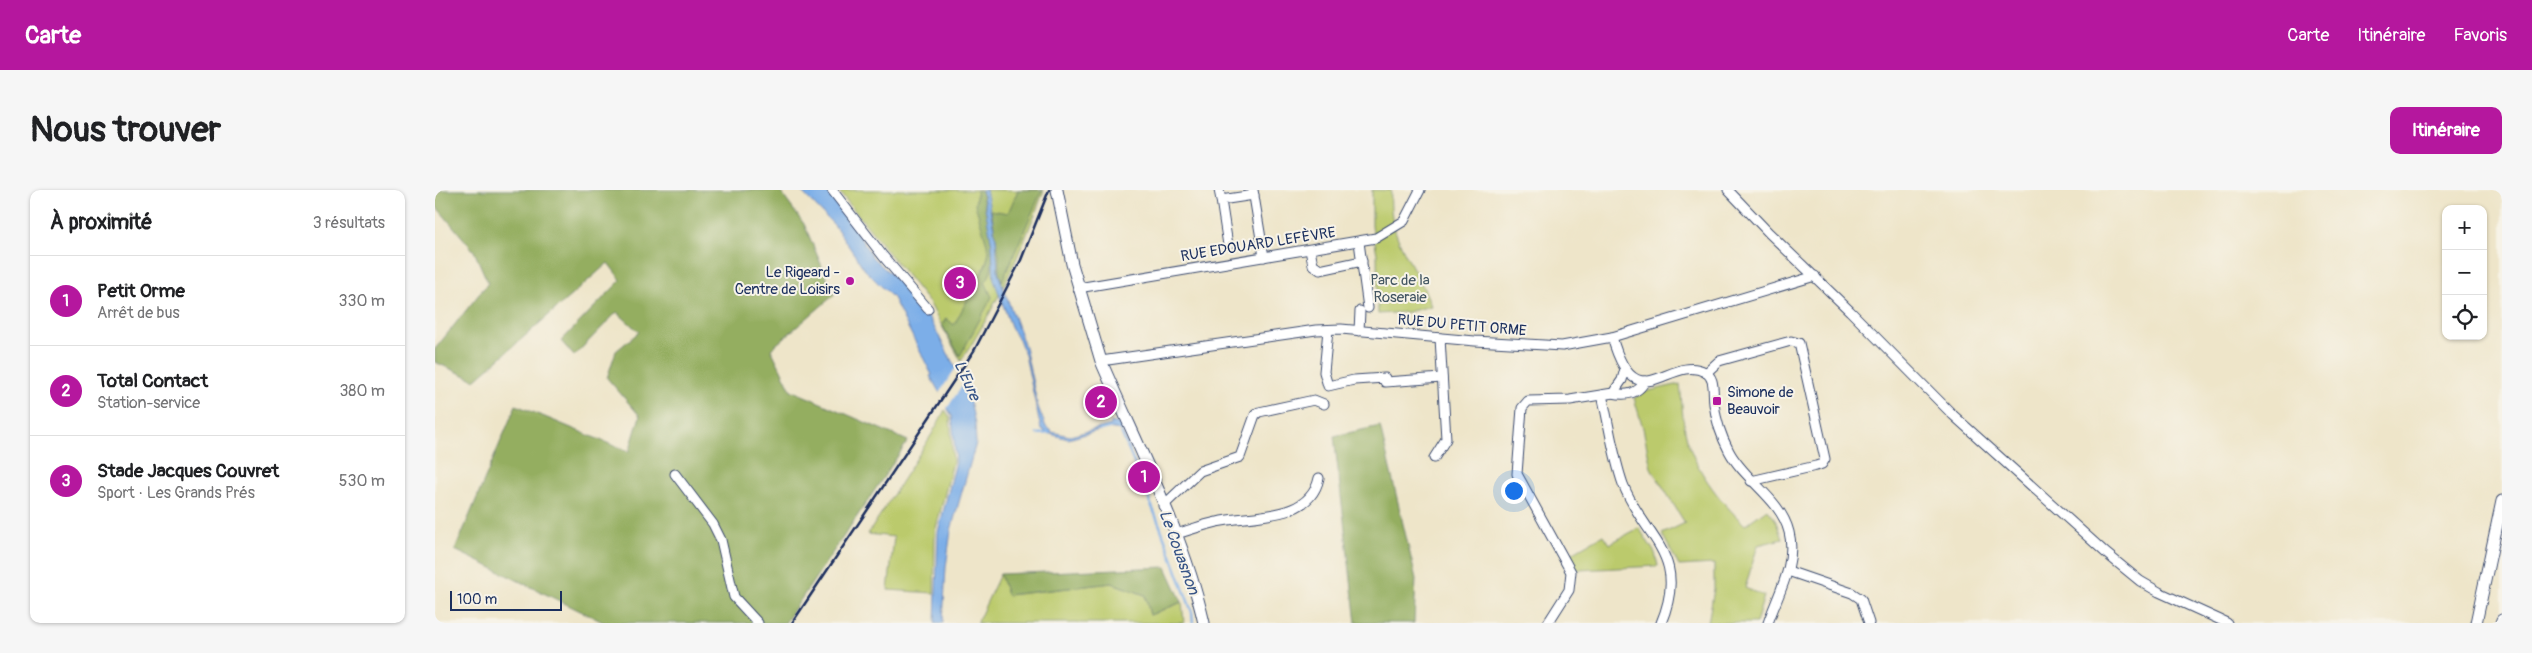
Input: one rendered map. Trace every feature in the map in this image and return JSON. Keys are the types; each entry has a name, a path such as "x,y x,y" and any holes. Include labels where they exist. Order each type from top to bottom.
{"main road":[{"path":"1060,190 1078,288 1101,362 1176,534 1196,589 1204,623"},
{"path":"2476,623 2494,548 2502,501"}],"street":[{"path":"832,190 883,256 928,309"},
{"path":"1219,190 1228,245"},
{"name":"RUE EDOUARD LEFÈVRE","path":"1078,288 1376,238 1398,226 1409,213 1420,190"},
{"path":"1728,190 1769,234 1815,276 1953,415 2107,554 2140,581 2159,592 2227,623"},
{"path":"1221,200 1253,193 1264,257"},
{"path":"1359,242 1362,262 1364,310 1359,331"},
{"path":"1310,250 1313,265 1321,270 1362,262"},
{"name":"RUE DU PETIT ORME","path":"1101,362 1328,330 1562,346 1612,337 1815,276"},
{"path":"1328,330 1325,372 1327,386 1354,380 1385,378 1385,382 1442,378"},
{"path":"1612,337 1625,369 1634,377 1645,381 1690,369 1706,372"},
{"path":"1434,458 1446,439 1440,338"},
{"path":"1706,372 1719,361 1791,341 1799,343 1825,459 1822,464 1816,466 1751,481"},
{"path":"1613,393 1622,380 1625,369"},
{"path":"1706,372 1713,385 1715,410 1722,436 1734,460 1774,505 1786,522 1791,543 1788,571 1768,623"},
{"path":"1548,623 1569,590 1571,572 1517,474 1522,408 1528,401 1570,400 1613,393 1631,393 1640,388 1645,381"},
{"path":"1602,395 1623,485 1659,541 1668,563 1670,589 1661,623"},
{"path":"1163,506 1200,471 1240,457 1255,415 1259,412 1314,400 1324,404"},
{"path":"675,474 713,524 721,540 734,597 758,623"},
{"path":"1176,534 1218,522 1281,514 1317,490 1319,478"},
{"path":"1788,571 1853,593 1861,599 1869,623"}],"green space":[{"path":"441,190 779,190 804,224 834,295 771,349 791,390 908,441 785,623 605,623 455,550 516,405 629,452 640,416 607,378 616,351 639,332 617,312 574,356 561,341 621,280 608,263 475,380 435,362 435,349 488,283 474,251 435,205 435,198"},
{"path":"838,190 1044,190 1027,235 997,299 961,361 930,304"},
{"path":"977,190 981,190 991,238 992,264 990,274 985,282 992,297 960,356 942,325 946,318 954,325 986,264 989,251 975,204"},
{"path":"1018,190 1042,190 1002,282 991,210 1008,213"},
{"name":"Parc de la Roseraie","path":"1372,190 1391,190 1393,224 1431,306 1408,312 1378,314 1377,254 1372,226"},
{"path":"1680,384 1684,425 1689,445 1708,482 1745,525 1767,509 1775,519 1782,539 1758,545 1745,588 1764,596 1756,623 1708,623 1714,589 1714,564 1679,566 1662,534 1685,523 1651,468 1643,428 1634,398 1648,391"},
{"path":"945,410 950,417 953,462 935,532 934,593 888,590 894,537 868,534 932,434"},
{"path":"1380,426 1416,579 1414,623 1356,623 1334,436"},
{"path":"1639,528 1655,553 1658,566 1578,570 1567,556 1603,535 1609,544"},
{"path":"1166,567 1182,602 1150,615 1145,595 1112,583 1007,595 1000,574"},
{"path":"1000,574 1008,595 1112,583 1145,595 1150,615 1182,602 1184,623 977,623"}],"water":[{"path":"800,190 826,190 845,214 873,258 894,277 930,319 964,384 971,405 976,443 951,530 946,567 943,623 935,623 938,532 956,462 952,416 946,406 950,399 945,389 941,395 930,376 932,375 893,298 865,270 835,226"},
{"path":"982,190 986,190 996,239 998,273 1025,347 1038,407 1046,427 1052,432 1070,436 1111,425 1111,422 1121,424 1120,430 1107,428 1068,439 1047,433 1041,429 1025,355 1019,339 1013,332 994,280 992,245"}],"pier":[{"path":"957,366 965,381 946,410 943,406 947,399 945,394 941,398 938,395"}],"waterway":[{"name":"Le Couasnon","path":"1100,430 1112,427"},
{"name":"Le Couasnon","path":"1117,428 1120,429 1160,526 1192,612 1193,623"},
{"name":"Le Couasnon","path":"1037,434 1049,433"}],"railway":[{"path":"792,623 975,349 1021,260 1049,190"}],"place":[{"name":"Le Rigeard - Centre de Loisirs","path":"850,281"},
{"name":"Stade Jacques Couvret","path":"960,283"},
{"name":"Simone de Beauvoir","path":"1717,401"},
{"name":"Total Contact","path":"1101,402"},
{"name":"Petit Orme","path":"1144,477"}],"water label":[{"name":"L'Eure","path":"968,380"}]}
